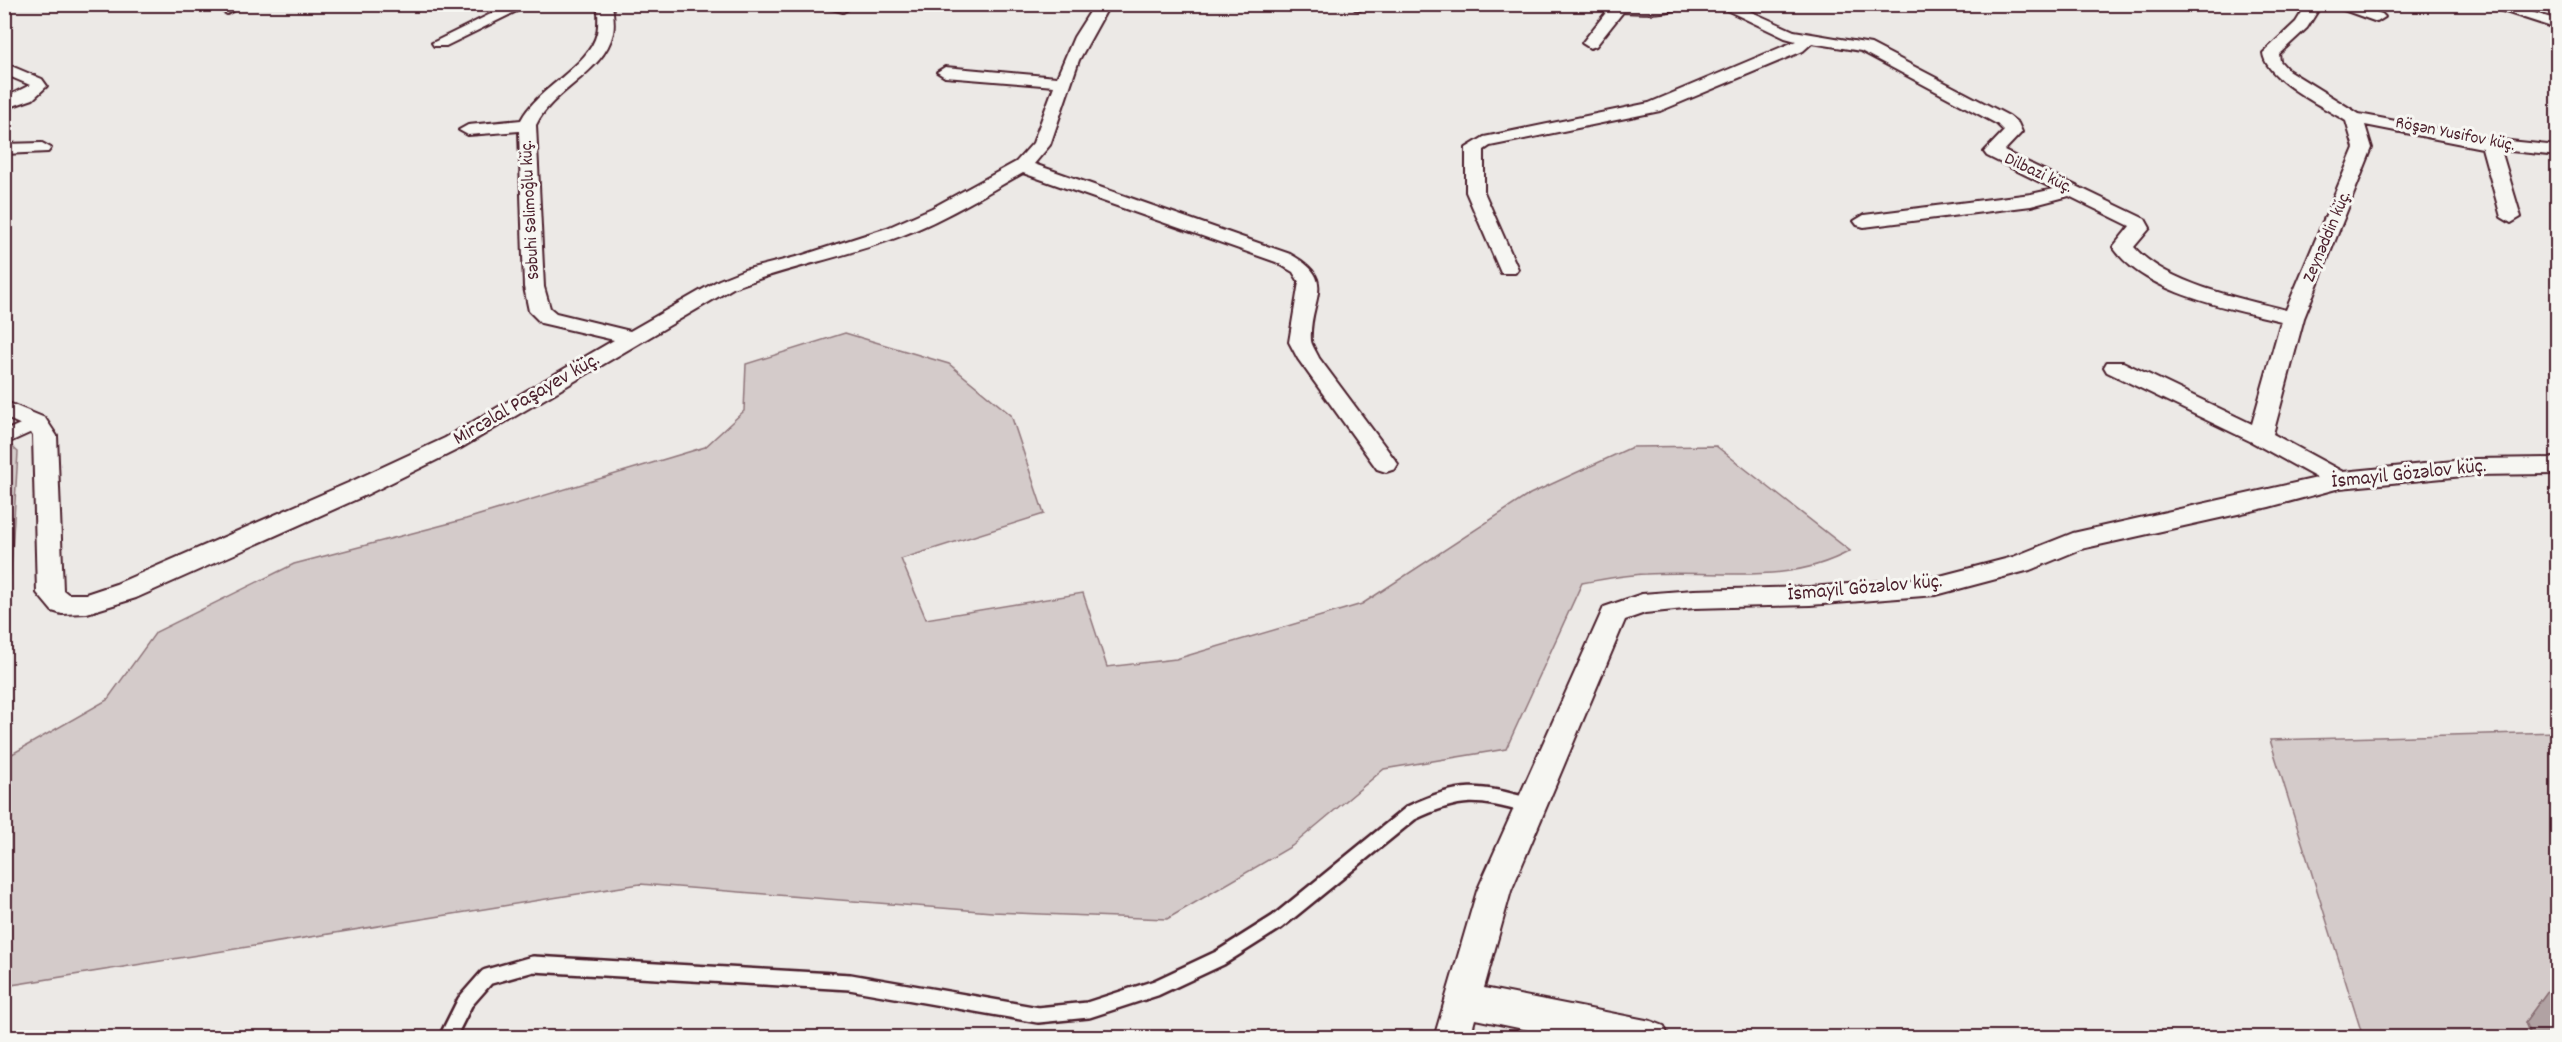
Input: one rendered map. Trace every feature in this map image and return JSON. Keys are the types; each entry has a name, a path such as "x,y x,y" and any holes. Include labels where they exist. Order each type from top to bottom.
{"street":[{"path":"440,43 524,4"},
{"name":"Səbuhi Səlimoğlu küç.","path":"606,4 605,33 600,45 541,100 531,112 526,125 534,287 540,311 549,318 634,338"},
{"path":"821,4 843,8"},
{"name":"Mircəlal Paşayev küç.","path":"37,423 45,436 50,593 62,604 87,603 126,591 357,489 453,443 579,372 726,284 751,274 858,245 894,232 939,212 1022,166 1041,145 1082,37 1104,4"},
{"path":"1588,4 1617,9 1680,4"},
{"name":"Dilbazi küç.","path":"1721,4 1769,27 1807,39 1852,43 1865,47 2003,120 2012,127 2013,132 1993,152 2138,223 2140,228 2123,247 2128,257 2144,268 2181,285 2293,318"},
{"path":"2315,4 2302,25 2271,53 2272,62 2282,73 2354,118"},
{"path":"2334,4 2377,17"},
{"path":"2488,4 2558,25"},
{"path":"1590,43 1617,9"},
{"path":"1508,269 1474,192 1475,148 1484,142 1654,107 1797,48 1807,39"},
{"path":"4,68 36,82 39,86 27,95 4,104"},
{"path":"945,72 1063,82"},
{"name":"Röşən Yusifov küç.","path":"2354,118 2490,144 2558,151"},
{"name":"Zeynəddin küç.","path":"2260,437 2293,318 2359,163 2363,148 2354,118"},
{"path":"468,130 526,125"},
{"path":"2490,144 2511,216"},
{"path":"4,149 42,148"},
{"path":"1022,166 1283,258 1301,268 1309,282 1300,342 1309,359 1386,464"},
{"path":"1864,221 2031,200 2072,190"},
{"path":"2115,367 2260,437 2339,480"},
{"path":"4,408 37,423"},
{"name":"İsmayil Gözəlov küç.","path":"1452,1038 1494,891 1614,614 1642,604 1694,599 1810,596 1936,586 2021,564 2082,540 2269,499 2339,480 2474,467 2558,466"},
{"path":"1463,1000 1651,1038"}],"lane":[{"path":"4,438 37,423"},
{"path":"447,1038 465,1002 487,977 533,964 850,982 1038,1015 1088,1010 1156,987 1220,958 1276,922 1411,813 1434,801 1461,792 1484,794 1530,806"}],"shaded area":[{"path":"845,333 949,364 1011,415 1044,514 901,559 926,619 1083,593 1107,667 1176,659 1362,604 1530,494 1632,447 1716,446 1850,551 1825,562 1775,573 1646,574 1582,583 1506,749 1384,769 1292,846 1167,919 992,912 640,884 5,986 5,758 107,700 156,632 294,564 466,519 705,447 744,411 746,364"},
{"path":"5,440 18,452 5,669"},
{"path":"2557,732 2557,978 2525,1022 2531,1037 2363,1037 2270,740"},
{"path":"2557,978 2557,1037 2531,1037 2525,1022"}]}
